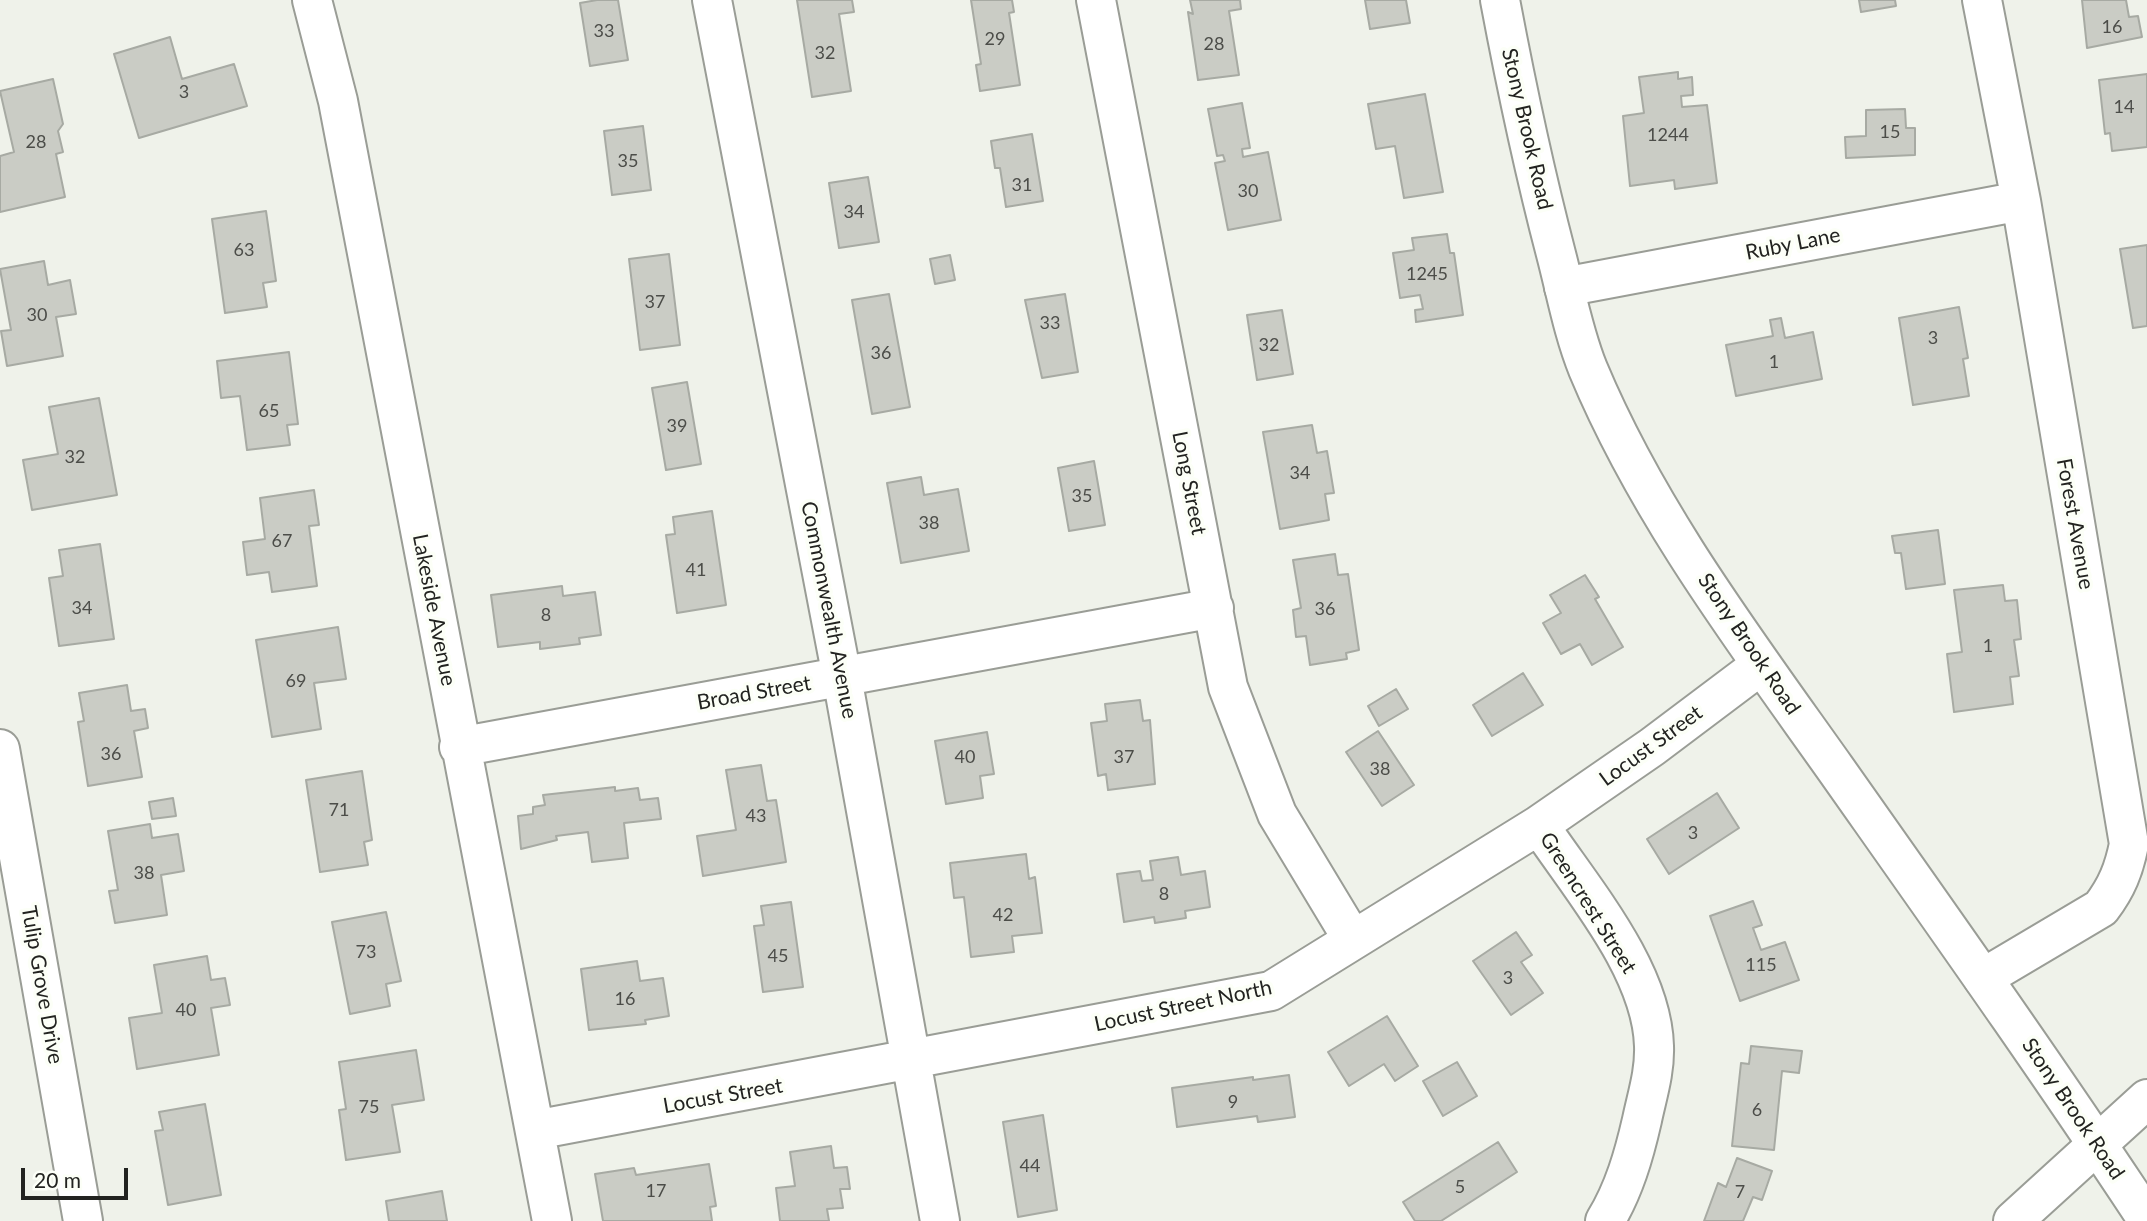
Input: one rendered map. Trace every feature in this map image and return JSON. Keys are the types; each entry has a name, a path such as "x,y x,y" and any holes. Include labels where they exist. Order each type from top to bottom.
{"main road":[{"name":"Lakeside Avenue","path":"312,0 338,101 459,747 552,1221"},
{"name":"Commonwealth Avenue","path":"712,0 842,677 940,1221"},
{"name":"Long Street","path":"1096,0 1228,687 1277,814 1353,940"},
{"name":"Stony Brook Road","path":"1500,0 1530,149 1564,287 1586,364 1624,448 1673,531 1761,665 1983,978 2147,1219"},
{"name":"Forest Avenue","path":"1982,0 2021,201 2129,844 2125,867 2115,890 2101,908 1983,978"},
{"name":"Ruby Lane","path":"1564,287 2021,201"},
{"name":"Broad Street","path":"459,747 1214,608"},
{"name":"Locust Street","path":"1539,825 1652,747 1761,665"},
{"name":"Tulip Grove Drive","path":"0,748 83,1221"},
{"name":"Locust Street North","path":"910,1061 1271,991 1539,825"},
{"name":"Greencrest Street","path":"1539,825 1622,949 1647,1003 1652,1025 1653,1071 1633,1158 1605,1221"},
{"name":"Locust Street","path":"535,1130 910,1061"},
{"path":"2013,1221 2147,1099"}],"building":[{"path":"618,0 628,60 590,66 580,3"},
{"path":"797,0 852,0 854,12 839,14 851,91 812,97"},
{"path":"971,0 1012,0 1014,12 1009,13 1020,85 980,91 976,65 981,64"},
{"path":"1190,0 1240,0 1241,9 1229,11 1239,75 1198,80 1188,12 1193,14"},
{"path":"1365,0 1406,0 1410,23 1370,29"},
{"path":"1859,0 1895,0 1896,6 1861,12"},
{"path":"2082,0 2126,0 2129,17 2138,16 2142,37 2087,48"},
{"path":"170,37 182,79 234,64 247,106 139,138 114,54"},
{"path":"1678,72 1678,79 1692,77 1693,95 1681,96 1682,107 1707,105 1717,183 1675,189 1674,180 1630,186 1623,116 1644,113 1639,77"},
{"path":"2147,74 2147,147 2112,151 2110,133 2105,134 2099,80"},
{"path":"53,79 63,124 58,131 63,152 56,154 65,197 0,212 0,156 14,152 0,91"},
{"path":"1425,94 1443,192 1404,198 1395,146 1376,149 1368,104"},
{"path":"1242,103 1250,148 1242,149 1243,157 1268,152 1281,220 1228,230 1215,163 1225,161 1223,155 1217,156 1208,109"},
{"path":"1905,109 1906,128 1915,128 1915,155 1846,158 1845,137 1866,136 1866,110"},
{"path":"643,126 651,190 612,195 604,131"},
{"path":"1032,134 1043,201 1006,207 1000,168 995,168 991,141"},
{"path":"868,177 879,242 839,248 829,183"},
{"path":"266,211 276,281 263,283 267,307 225,313 212,219"},
{"path":"1447,234 1450,253 1454,253 1463,315 1416,322 1415,310 1423,309 1420,295 1400,298 1393,253 1414,250 1412,238"},
{"path":"2147,245 2147,326 2133,328 2120,249"},
{"path":"669,254 680,345 640,350 629,259"},
{"path":"950,255 955,280 935,284 930,259"},
{"path":"44,261 48,285 70,280 76,314 56,317 63,356 7,366 1,331 11,330 0,269"},
{"path":"889,294 910,407 872,414 852,300"},
{"path":"1065,294 1078,372 1042,378 1025,300"},
{"path":"1959,307 1968,358 1963,359 1969,396 1913,405 1899,318"},
{"path":"1282,310 1293,374 1257,380 1247,315"},
{"path":"1781,318 1785,338 1813,332 1822,379 1736,396 1726,345 1773,336 1770,320"},
{"path":"289,352 298,424 287,425 290,445 247,450 240,396 221,398 217,361"},
{"path":"687,382 701,464 666,470 652,388"},
{"path":"99,398 117,495 32,510 23,460 58,454 49,407"},
{"path":"1312,425 1317,453 1327,451 1334,493 1325,494 1329,520 1280,529 1263,432"},
{"path":"1094,461 1105,525 1069,531 1058,468"},
{"path":"921,477 924,495 958,489 969,551 901,563 887,483"},
{"path":"314,490 319,525 309,526 317,586 272,592 269,572 247,575 243,542 265,539 260,498"},
{"path":"712,511 726,605 677,613 666,535 675,534 673,517"},
{"path":"1938,530 1945,584 1906,589 1901,553 1895,553 1892,536"},
{"path":"100,544 114,639 59,646 49,578 63,576 59,550"},
{"path":"1335,554 1338,575 1348,574 1359,650 1346,653 1347,659 1310,665 1306,636 1296,637 1293,610 1301,608 1293,560"},
{"path":"1585,575 1599,597 1595,599 1623,647 1592,665 1580,644 1561,654 1543,623 1561,613 1550,595"},
{"path":"2003,585 2005,601 2017,600 2021,639 2014,640 2019,676 2010,677 2013,704 1954,712 1947,654 1962,652 1954,590"},
{"path":"562,586 563,596 595,592 601,635 579,638 580,644 540,649 540,642 498,647 491,595"},
{"path":"338,627 346,679 314,683 321,729 272,737 256,640"},
{"path":"1523,673 1543,705 1492,736 1473,705"},
{"path":"127,685 131,711 145,709 148,728 134,731 142,777 88,786 78,722 84,721 79,693"},
{"path":"1396,689 1408,709 1379,726 1368,706"},
{"path":"1140,700 1143,721 1150,720 1155,784 1108,790 1106,774 1098,776 1091,723 1107,721 1105,704"},
{"path":"1378,731 1414,785 1382,806 1346,752"},
{"path":"987,732 994,774 980,776 983,798 946,804 935,741"},
{"path":"761,765 767,801 776,800 786,862 703,876 697,836 736,830 726,770"},
{"path":"362,771 372,840 364,842 368,865 320,872 306,780"},
{"path":"615,787 615,791 638,788 640,800 658,798 661,819 624,823 628,858 592,862 588,832 556,836 557,840 521,849 518,816 533,814 533,807 545,805 543,795"},
{"path":"1717,793 1739,828 1669,874 1647,839"},
{"path":"173,798 176,816 152,819 149,802"},
{"path":"150,824 152,838 178,834 184,871 161,875 167,915 115,923 109,891 118,890 108,831"},
{"path":"1026,854 1029,879 1035,877 1042,933 1012,936 1014,952 971,957 964,897 954,898 950,863"},
{"path":"1178,857 1181,875 1205,871 1210,907 1185,911 1186,918 1155,923 1154,917 1124,922 1117,874 1140,871 1142,881 1153,880 1150,861"},
{"path":"1753,901 1762,925 1753,928 1761,950 1785,942 1799,980 1740,1001 1710,916"},
{"path":"791,902 803,987 763,992 754,926 764,925 761,906"},
{"path":"386,912 401,981 386,984 390,1006 350,1014 332,922"},
{"path":"1516,932 1532,955 1521,962 1543,993 1511,1015 1473,961"},
{"path":"207,956 211,980 225,978 230,1005 211,1008 219,1055 137,1069 129,1018 162,1013 154,965"},
{"path":"637,961 640,981 663,978 669,1016 645,1020 646,1024 589,1030 581,969"},
{"path":"1387,1016 1418,1066 1395,1081 1384,1064 1349,1086 1328,1052"},
{"path":"1751,1046 1802,1051 1799,1073 1782,1071 1774,1150 1732,1146 1741,1063 1749,1064"},
{"path":"416,1050 424,1100 392,1105 400,1152 346,1160 339,1110 346,1109 339,1062"},
{"path":"1457,1062 1477,1096 1443,1116 1423,1081"},
{"path":"1289,1075 1295,1117 1258,1122 1257,1116 1177,1127 1172,1088"},
{"path":"205,1104 221,1195 168,1205 155,1131 163,1130 159,1112"},
{"path":"1043,1115 1057,1210 1018,1217 1003,1122"},
{"path":"1498,1142 1517,1172 1441,1221 1415,1221 1403,1202"},
{"path":"831,1146 834,1168 847,1167 850,1189 840,1189 843,1208 827,1209 829,1221 780,1221 776,1188 795,1186 790,1152"},
{"path":"1737,1158 1772,1171 1762,1200 1753,1197 1743,1221 1704,1221 1718,1183 1726,1187"},
{"path":"709,1164 716,1206 710,1207 712,1221 603,1221 595,1174 634,1168 636,1175"},
{"path":"442,1191 447,1221 389,1221 386,1201"}]}
